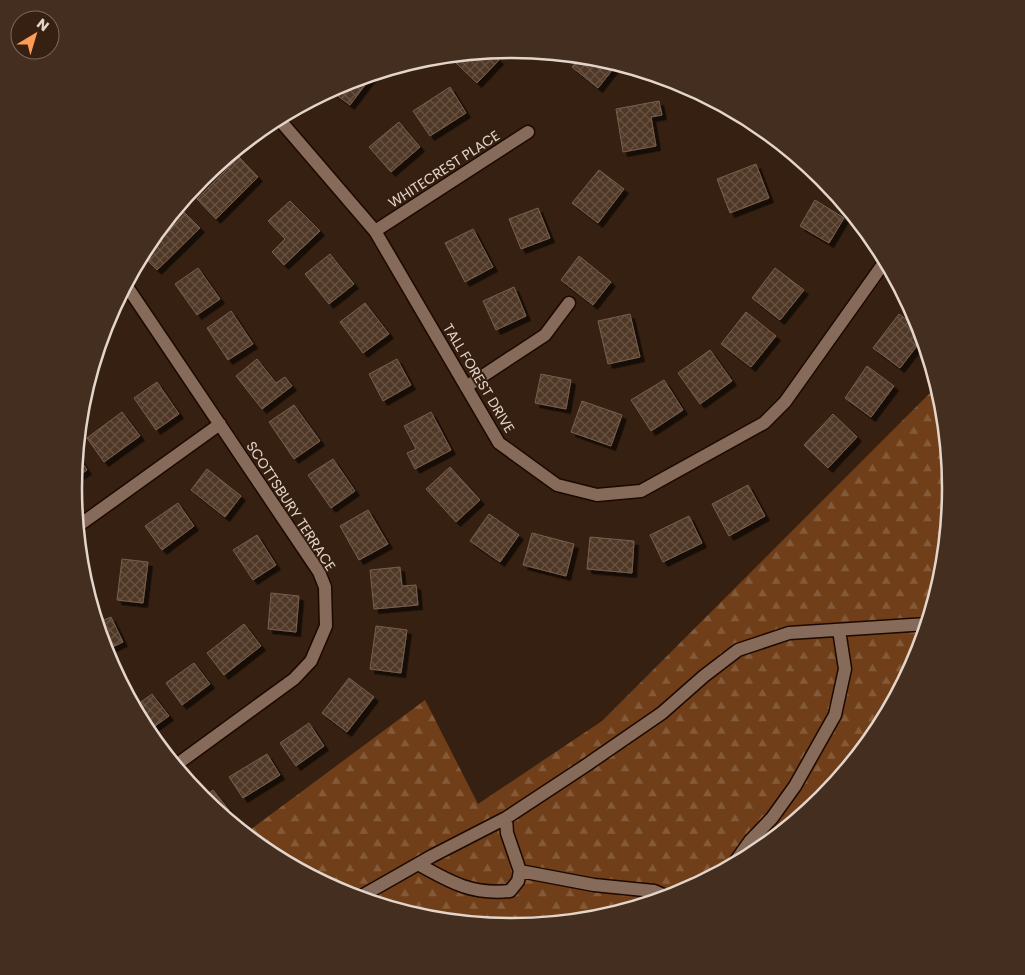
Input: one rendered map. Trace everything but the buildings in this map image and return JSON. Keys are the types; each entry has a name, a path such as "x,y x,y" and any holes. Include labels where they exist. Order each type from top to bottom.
{"street":[{"name":"TALL FOREST DRIVE","path":"283,124 375,231 498,443 557,485 597,494 641,491 764,423 785,402 881,267"},
{"name":"WHITECREST PLACE","path":"375,231 528,132"},
{"name":"SCOTTSBURY TERRACE","path":"130,291 319,572 325,587 326,626 311,661 294,679 181,761"},
{"path":"466,387 545,335 570,303"},
{"path":"84,522 220,424"},
{"path":"368,893 506,818 662,713 704,676 738,650 790,633 920,624"},
{"path":"744,849 772,818 795,786 835,715 845,669 839,630"},
{"path":"418,864 439,876 472,890 484,892 510,891 518,881 520,871 507,832 506,818"},
{"path":"520,871 594,885 658,892"}],"green space":[{"path":"931,392 942,459 942,516 939,544 928,599 910,652 885,703 854,749 836,771 796,811 751,845 703,873 651,895 624,903 569,914 512,918 456,914 401,903 374,895 348,885 297,860 251,829 425,700 478,804 602,721"}]}
